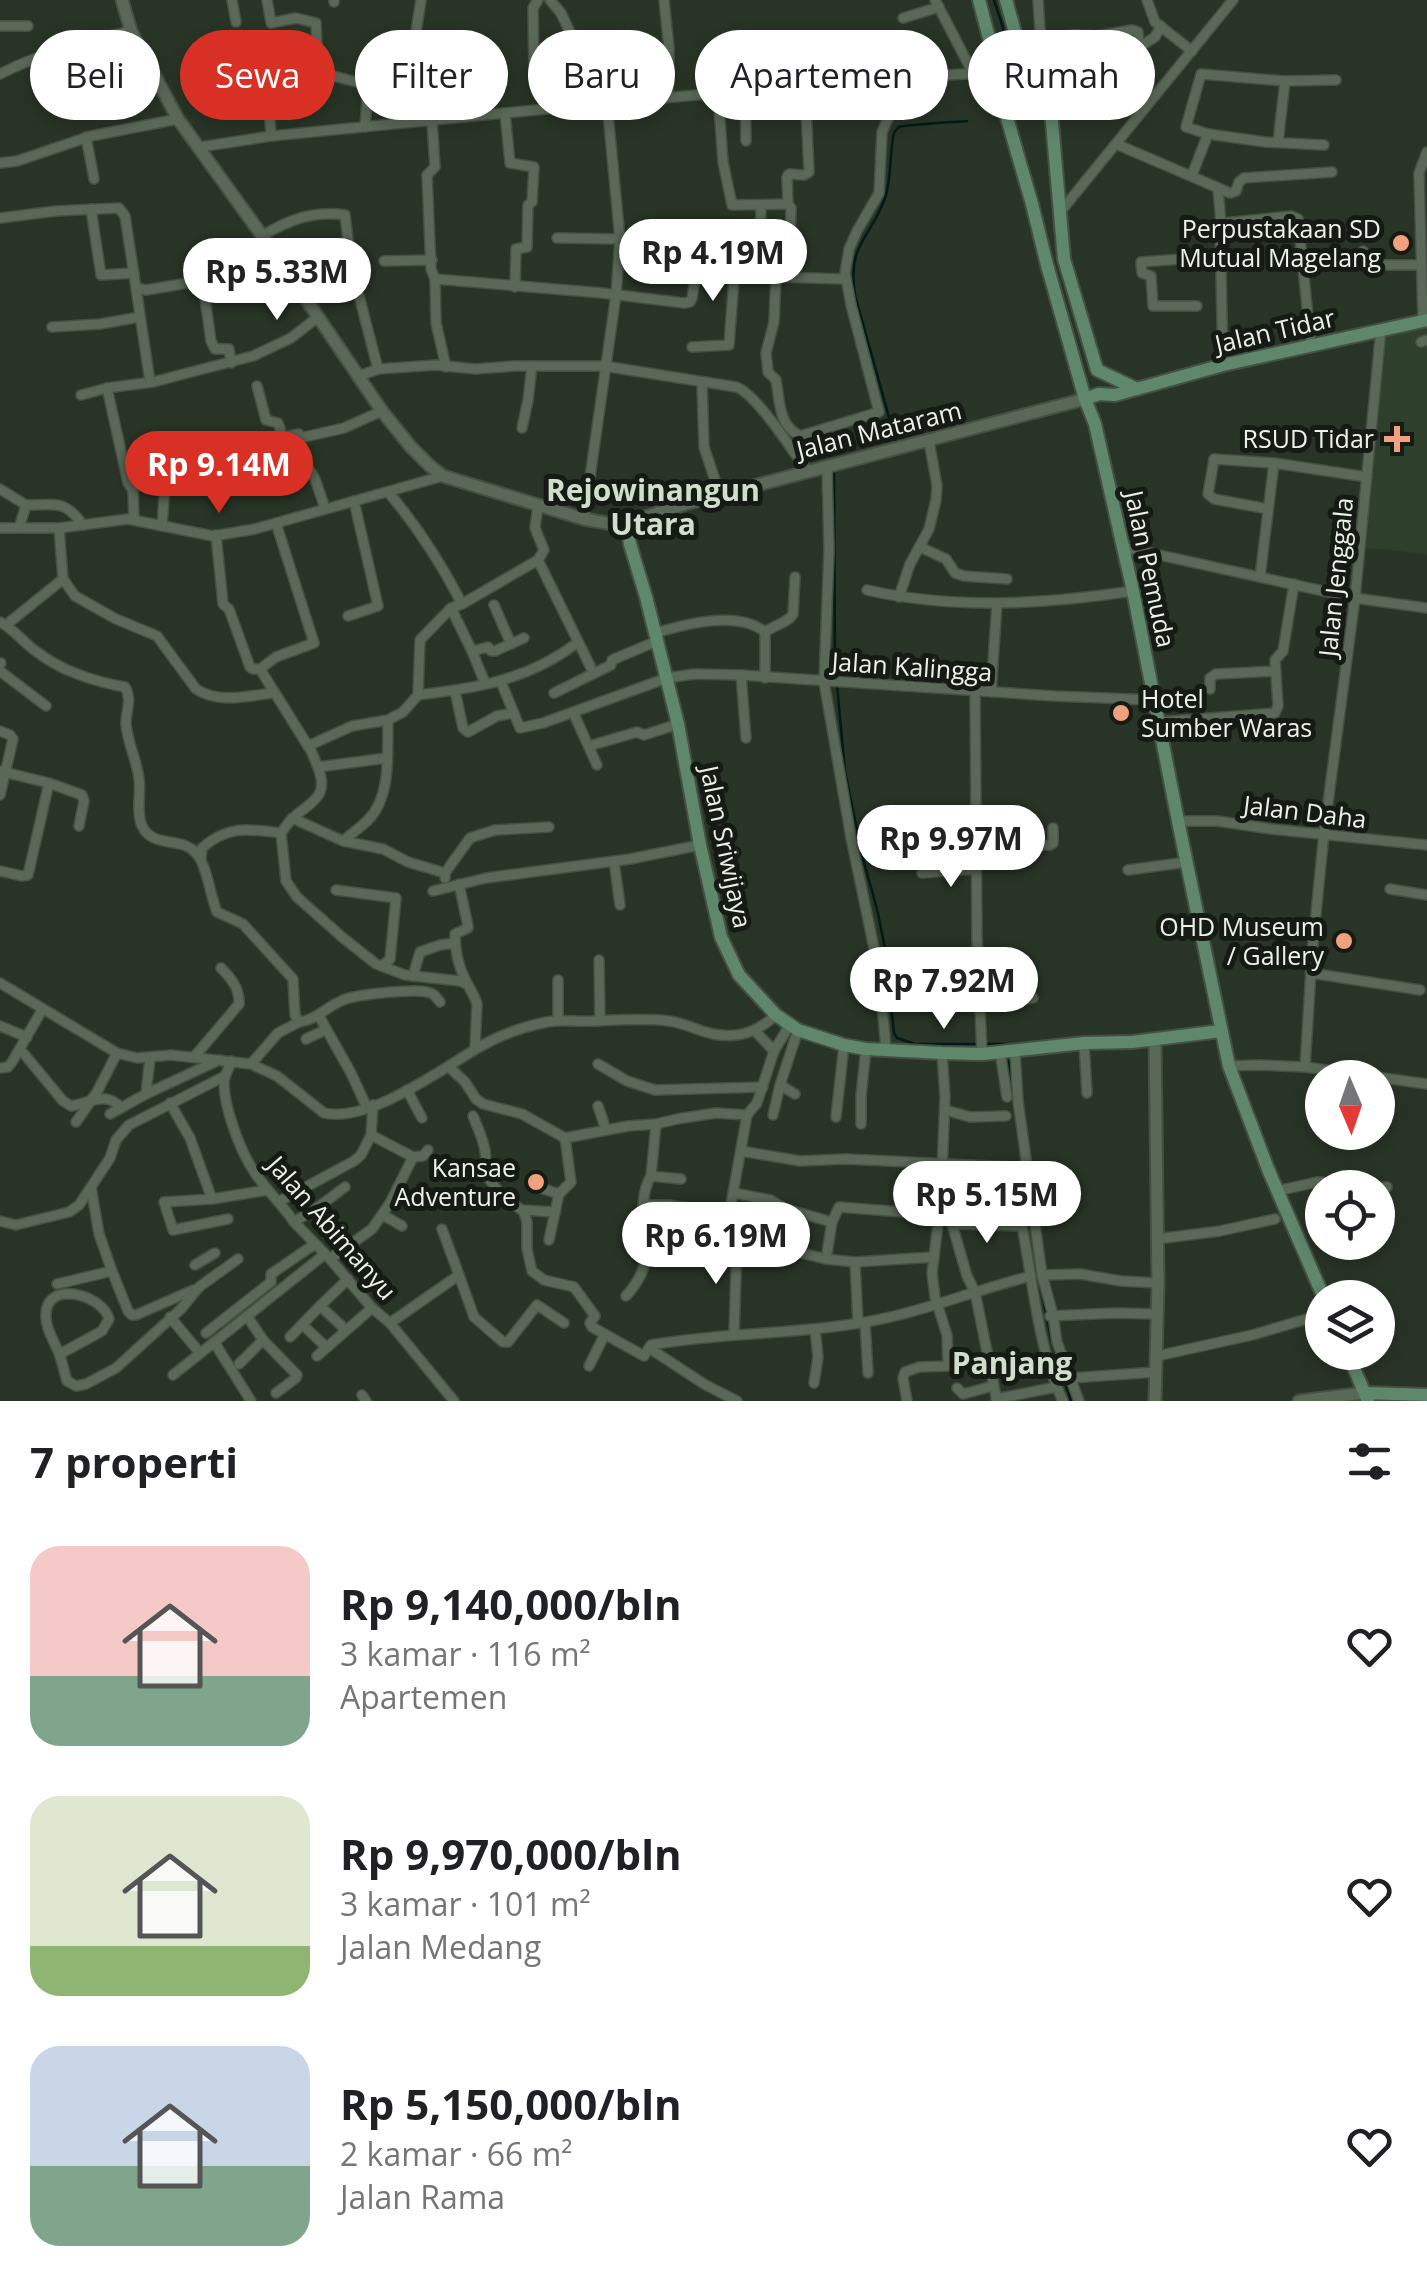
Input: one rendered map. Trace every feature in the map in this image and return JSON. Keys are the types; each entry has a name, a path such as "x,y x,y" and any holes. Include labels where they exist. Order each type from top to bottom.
{"main road":[{"name":"Jalan Pemuda","path":"980,0 988,30"},
{"path":"1006,0 1014,30"},
{"name":"Jalan Pemuda","path":"1008,120 1081,384 1092,397 1220,1031 1278,1191 1316,1280"},
{"path":"1052,120 1064,259 1096,370 1134,388"},
{"name":"Jalan Tidar","path":"1092,397 1425,320"},
{"path":"1092,397 1108,387 1104,373"},
{"path":"1095,424 1102,408 1115,394"},
{"name":"Jalan Sriwijaya","path":"627,522 678,724 721,938 767,1023 844,1045 982,1054 1220,1031"},
{"path":"1355,1370 1366,1397 1427,1395"}],"street":[{"path":"122,0 132,30"},
{"path":"232,0 236,22"},
{"path":"266,0 271,23 296,18 316,23 317,30"},
{"path":"414,122 416,32 421,0"},
{"path":"533,30 533,8 538,0"},
{"path":"550,0 569,30"},
{"path":"664,0 666,30"},
{"path":"1038,0 1041,30"},
{"path":"1146,0 1153,19 1192,51"},
{"path":"1060,212 1233,0"},
{"path":"903,18 937,4 968,63"},
{"path":"0,26 28,26"},
{"path":"1155,37 1160,26"},
{"path":"0,74 30,60"},
{"path":"1324,145 1241,140 1186,127 1201,74 1285,81 1336,80"},
{"path":"335,76 368,85 365,126"},
{"path":"1278,142 1285,81"},
{"path":"160,85 178,119 382,411 430,466 443,476 538,506 584,519 612,524 627,522"},
{"path":"0,163 17,161 86,137 178,119"},
{"path":"270,120 271,136"},
{"path":"200,147 432,120 435,167 428,175 432,274 436,323 446,367"},
{"path":"507,120 510,163 534,167 528,246 516,249 515,287"},
{"path":"584,519 616,295 620,239 609,120"},
{"path":"720,120 731,203 788,204"},
{"path":"746,120 746,141"},
{"path":"807,120 809,172 788,174 790,244 778,248 774,322 767,344 766,368 776,380 780,413 792,432 800,436 878,414 845,279 856,231 880,193 882,132 887,120"},
{"path":"1192,175 1208,134"},
{"path":"86,137 94,179"},
{"path":"1116,144 1232,194 1244,178 1332,172"},
{"path":"1425,320 1420,173 1427,152"},
{"path":"1218,188 1223,365"},
{"path":"760,250 761,206"},
{"path":"0,218 91,208 123,210 150,382"},
{"path":"91,208 101,275 134,273"},
{"path":"262,236 286,221 304,216 345,214 351,265 378,370"},
{"path":"1221,224 1291,216 1298,219 1311,345"},
{"path":"557,238 620,239"},
{"path":"1363,251 1367,265 1421,265"},
{"path":"136,288 153,290 224,277 276,256"},
{"path":"1197,306 1153,306 1152,276 1142,273 1141,262 1222,256"},
{"path":"384,262 432,260"},
{"path":"435,278 684,303 690,302 698,260 735,264 728,345 692,347"},
{"path":"776,277 845,279"},
{"path":"208,280 211,341 215,349 229,349 232,362"},
{"path":"80,395 254,356 291,338 318,316"},
{"path":"52,327 140,317"},
{"name":"Jalan Jenggala","path":"1306,1060 1324,833 1355,598 1381,330"},
{"path":"358,376 378,370 436,365 475,369 604,366 746,390 808,472"},
{"path":"522,428 532,366"},
{"path":"702,382 704,447 720,494"},
{"path":"257,386 266,420 277,422 282,436 299,434 303,459 325,508"},
{"path":"107,388 128,483 133,490 134,520"},
{"name":"Jalan Mataram","path":"627,522 1092,397"},
{"path":"300,438 344,428 382,411"},
{"path":"899,597 910,564 929,529 936,500 929,441"},
{"path":"158,458 164,485 162,526"},
{"path":"1268,509 1214,499 1208,494 1214,459 1274,463 1367,477"},
{"path":"1260,577 1274,463"},
{"path":"827,467 829,550 824,682 879,972 886,1049"},
{"path":"0,528 59,528 128,519 216,536 255,529 443,476"},
{"path":"0,489 26,505 66,507 82,526"},
{"path":"388,492 414,522 462,604"},
{"path":"348,616 378,606 354,501"},
{"path":"20,528 26,505"},
{"path":"308,746 352,726 388,720 418,696 420,640 451,608 538,560 544,550 536,528 538,506"},
{"path":"216,536 223,604 229,609 250,667 260,669 276,657 314,642 276,523"},
{"path":"59,528 63,579 75,596 116,620 157,636 189,682 205,695 225,698 273,693"},
{"path":"920,547 946,559 954,573 1007,579"},
{"path":"1124,547 1355,598 1427,608"},
{"path":"538,560 593,672"},
{"path":"765,678 765,632 793,614 795,577"},
{"path":"63,579 3,624 40,655 82,676 125,688 129,693 126,726 139,772 140,822 152,836 193,849 216,912 243,924 294,979 295,1016 299,1022"},
{"path":"1159,722 1275,713 1275,660 1283,651 1294,584"},
{"path":"867,590 899,597 998,603 1134,591"},
{"path":"991,692 998,603"},
{"path":"494,605 511,644"},
{"path":"451,608 485,683"},
{"path":"554,693 656,637 692,623 743,621 765,632"},
{"path":"472,651 488,647 492,652 524,638"},
{"path":"418,696 501,682 539,668 578,643"},
{"path":"0,666 46,706"},
{"path":"260,669 308,746 322,783 310,807 292,818 281,833 286,880 297,896 342,937 382,966 412,976 466,984"},
{"path":"1210,689 1210,678 1216,674 1276,672"},
{"name":"Jalan Kalingga","path":"513,714 522,728 667,678 694,674 1154,700"},
{"path":"740,675 746,738"},
{"path":"455,691 463,728 468,732 497,716 513,714 501,682"},
{"path":"975,691 982,1054"},
{"path":"572,712 597,765"},
{"path":"343,841 369,819 382,798 388,720"},
{"path":"589,746 678,724"},
{"path":"0,731 13,740 2,772 0,795"},
{"path":"318,768 387,758"},
{"path":"2,772 82,795 79,826"},
{"path":"0,871 28,874 50,784"},
{"path":"292,818 343,841 383,850 444,873"},
{"name":"Jalan Daha","path":"1178,821 1217,821 1427,846"},
{"path":"445,886 444,873 470,838 494,830 549,826"},
{"path":"976,845 1050,846 1052,828"},
{"path":"200,860 202,848 217,835 238,830 281,833"},
{"path":"433,891 486,878 700,845"},
{"path":"614,861 620,905"},
{"path":"1128,870 1186,862"},
{"path":"922,873 976,869"},
{"path":"459,884 468,928 455,934 455,943 466,984 476,997 476,1049"},
{"path":"1390,888 1427,895"},
{"path":"336,890 396,898 390,959 382,966"},
{"path":"412,976 420,952 455,943"},
{"path":"599,960 600,1020"},
{"path":"195,1056 239,1004 236,987 221,968"},
{"path":"1311,973 1420,990"},
{"path":"558,980 558,1020"},
{"path":"0,983 118,1053 150,1058 195,1056 250,1064 277,1076 324,1113 347,1114 370,1106 413,1087 513,1031 558,1020 668,1021 724,1035 767,1023 774,1051"},
{"path":"250,1064 278,1034 319,1016 344,998 427,992 440,1002"},
{"path":"981,1002 1033,998"},
{"path":"0,1068 8,1067 42,1010"},
{"path":"280,1201 354,1161 371,1135 370,1106 319,1016"},
{"path":"0,1026 27,1037"},
{"path":"449,1068 483,1104 522,1114 566,1138 677,1118 746,1114 754,1109 774,1051 793,1028"},
{"path":"773,1115 793,1028"},
{"path":"306,1039 325,1030"},
{"path":"1155,1040 1156,1401"},
{"path":"1084,1043 1087,1094"},
{"path":"836,1117 844,1045"},
{"path":"860,1124 866,1048"},
{"path":"20,1049 63,1102 71,1106 111,1098 122,1108"},
{"path":"1007,1097 1008,1051"},
{"path":"1008,1051 1056,1388 1062,1401"},
{"path":"76,1122 118,1053"},
{"path":"906,1401 905,1372 920,1366 948,1366 947,1335 932,1273 944,1164 942,1053"},
{"path":"146,1094 150,1058"},
{"path":"110,1114 226,1060"},
{"name":"Jalan Abimanyu","path":"226,1060 228,1104 253,1170 294,1222 372,1308 390,1322 454,1401"},
{"path":"598,1064 655,1090 764,1086"},
{"path":"1230,1066 1305,1068"},
{"path":"0,1221 16,1225 80,1206 110,1158 116,1140 129,1125 226,1076"},
{"path":"1395,1080 1427,1084"},
{"path":"780,1085 794,1094"},
{"path":"413,1087 422,1118"},
{"path":"838,1096 860,1096"},
{"path":"170,1103 190,1138 212,1199"},
{"path":"598,1106 606,1130"},
{"path":"945,1110 970,1118 1006,1116"},
{"path":"726,1238 746,1114"},
{"path":"473,1116 484,1146 483,1172 502,1195 522,1210 528,1222 527,1250 532,1271 544,1280 574,1286 595,1316 590,1325 644,1356 652,1344 861,1323 939,1305 1031,1276"},
{"path":"626,1296 644,1268 644,1206 656,1124"},
{"path":"371,1135 414,1157 428,1150"},
{"path":"548,1240 559,1194 572,1182 564,1167 566,1138"},
{"path":"741,1152 800,1161 846,1159 1012,1167"},
{"path":"174,1375 328,1256 372,1229 414,1157"},
{"path":"650,1176 682,1179"},
{"path":"1278,1191 1305,1185"},
{"path":"91,1187 99,1234 132,1315 198,1287 238,1259"},
{"path":"294,1222 345,1187"},
{"path":"538,1187 559,1194"},
{"path":"228,1219 173,1230 164,1202 268,1190"},
{"path":"734,1193 770,1200 786,1209 832,1222"},
{"path":"941,1197 966,1276 975,1292 997,1400 1056,1388"},
{"path":"644,1206 669,1205 729,1215"},
{"path":"826,1260 838,1208 940,1216"},
{"path":"522,1210 555,1212"},
{"path":"383,1215 402,1226"},
{"path":"1158,1239 1275,1219"},
{"path":"952,1224 1022,1226 1031,1276 1079,1401"},
{"path":"442,1228 474,1316 494,1336 503,1342 511,1337 537,1305 564,1322"},
{"path":"700,1262 704,1237 760,1242 826,1260 934,1258"},
{"path":"734,1335 738,1240"},
{"path":"631,1242 702,1247"},
{"path":"206,1333 271,1282 271,1274 316,1244"},
{"path":"195,1265 210,1256 215,1276"},
{"path":"855,1262 868,1373"},
{"path":"56,1284 112,1271"},
{"path":"1042,1275 1080,1274 1122,1282 1158,1283"},
{"path":"390,1322 458,1275"},
{"path":"290,1337 348,1280"},
{"path":"60,1354 106,1327 109,1319 100,1303 76,1294 51,1298 46,1325 68,1381 76,1386 116,1368 198,1287"},
{"path":"320,1306 346,1330"},
{"path":"317,1356 372,1308"},
{"path":"1046,1316 1158,1314"},
{"path":"247,1316 263,1340 296,1375 276,1392"},
{"path":"170,1317 200,1353"},
{"path":"1157,1356 1305,1320"},
{"path":"303,1325 326,1347"},
{"path":"814,1383 818,1357 816,1329"},
{"path":"589,1366 605,1334"},
{"path":"238,1364 263,1340"},
{"path":"214,1342 251,1401"},
{"path":"650,1348 737,1401"},
{"path":"1071,1378 1156,1372"},
{"path":"957,1388 962,1394 992,1386"},
{"path":"1299,1401 1366,1397"}],"shaded area":[{"name":"RSUD Tidar","path":"1427,321 1427,554 1356,547 1377,331"}],"waterway":[{"path":"994,0 1004,30"},
{"path":"897,446 855,295 854,264 885,198 895,131 903,126 967,121"},
{"path":"835,678 834,471 849,467"},
{"path":"837,685 845,771 884,943 894,1033 897,1038 915,1044 979,1044"},
{"path":"987,1044 1006,1046"},
{"path":"1008,1054 1013,1091"},
{"path":"1041,1287 1051,1338 1071,1401"}],"place":[{"name":"Perpustakaan SD Mutual Magelang","path":"1401,243"},
{"name":"RSUD Tidar","path":"1397,439"},
{"name":"Hotel Sumber Waras","path":"1121,713"},
{"name":"OHD Museum / Gallery","path":"1344,941"},
{"name":"Kansae Adventure","path":"536,1182"}],"district":[{"name":"Rejowinangun Utara","path":"653,508"},
{"name":"Panjang","path":"1012,1364"}]}
